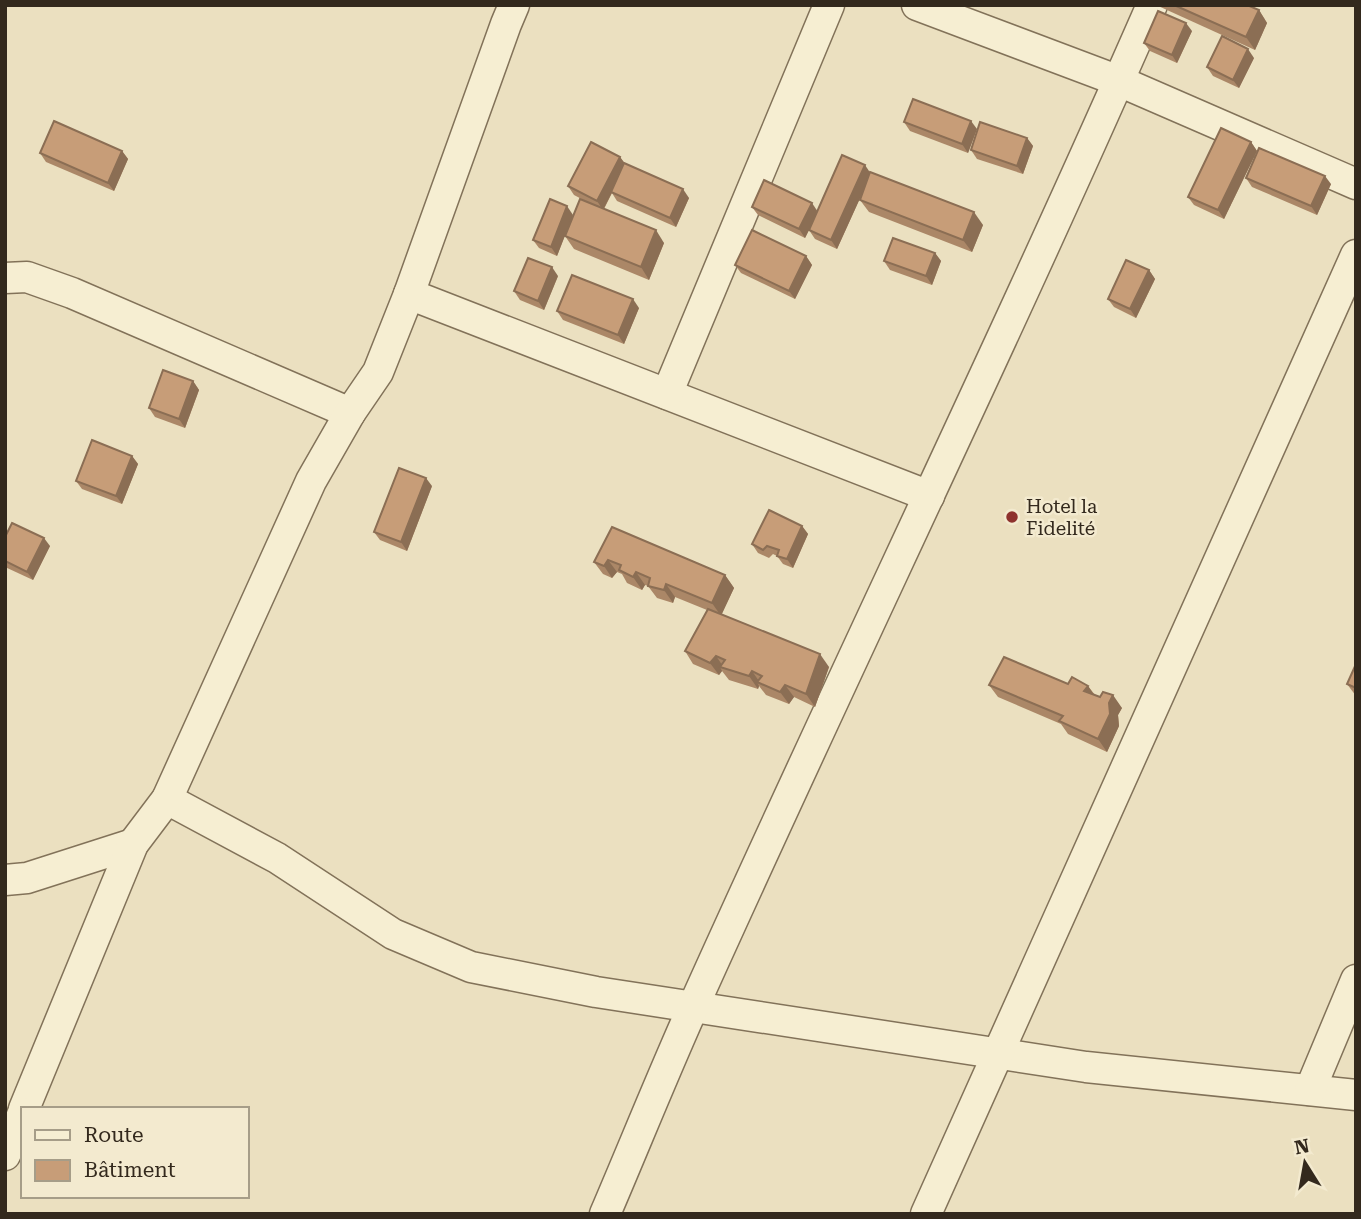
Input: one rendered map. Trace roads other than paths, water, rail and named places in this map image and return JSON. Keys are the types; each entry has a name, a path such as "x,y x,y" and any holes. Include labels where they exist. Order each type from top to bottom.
{"street":[{"path":"26,1107 133,845 167,799 311,481 350,413 378,372 514,5"},
{"path":"667,394 829,5"},
{"path":"917,5 1119,81 1356,184"},
{"path":"605,1214 693,1007 1152,5"},
{"path":"926,1214 1356,255"},
{"path":"5,278 27,277 72,293 350,413"},
{"path":"409,294 929,496"},
{"path":"167,799 277,858 393,933 471,967 596,992 1086,1067 1356,1094"},
{"path":"5,880 27,878 133,845"},
{"path":"1310,1090 1356,981"},
{"path":"5,1155 21,1118"}],"place":[{"name":"Hotel la Fidelité","path":"1012,517"}]}
